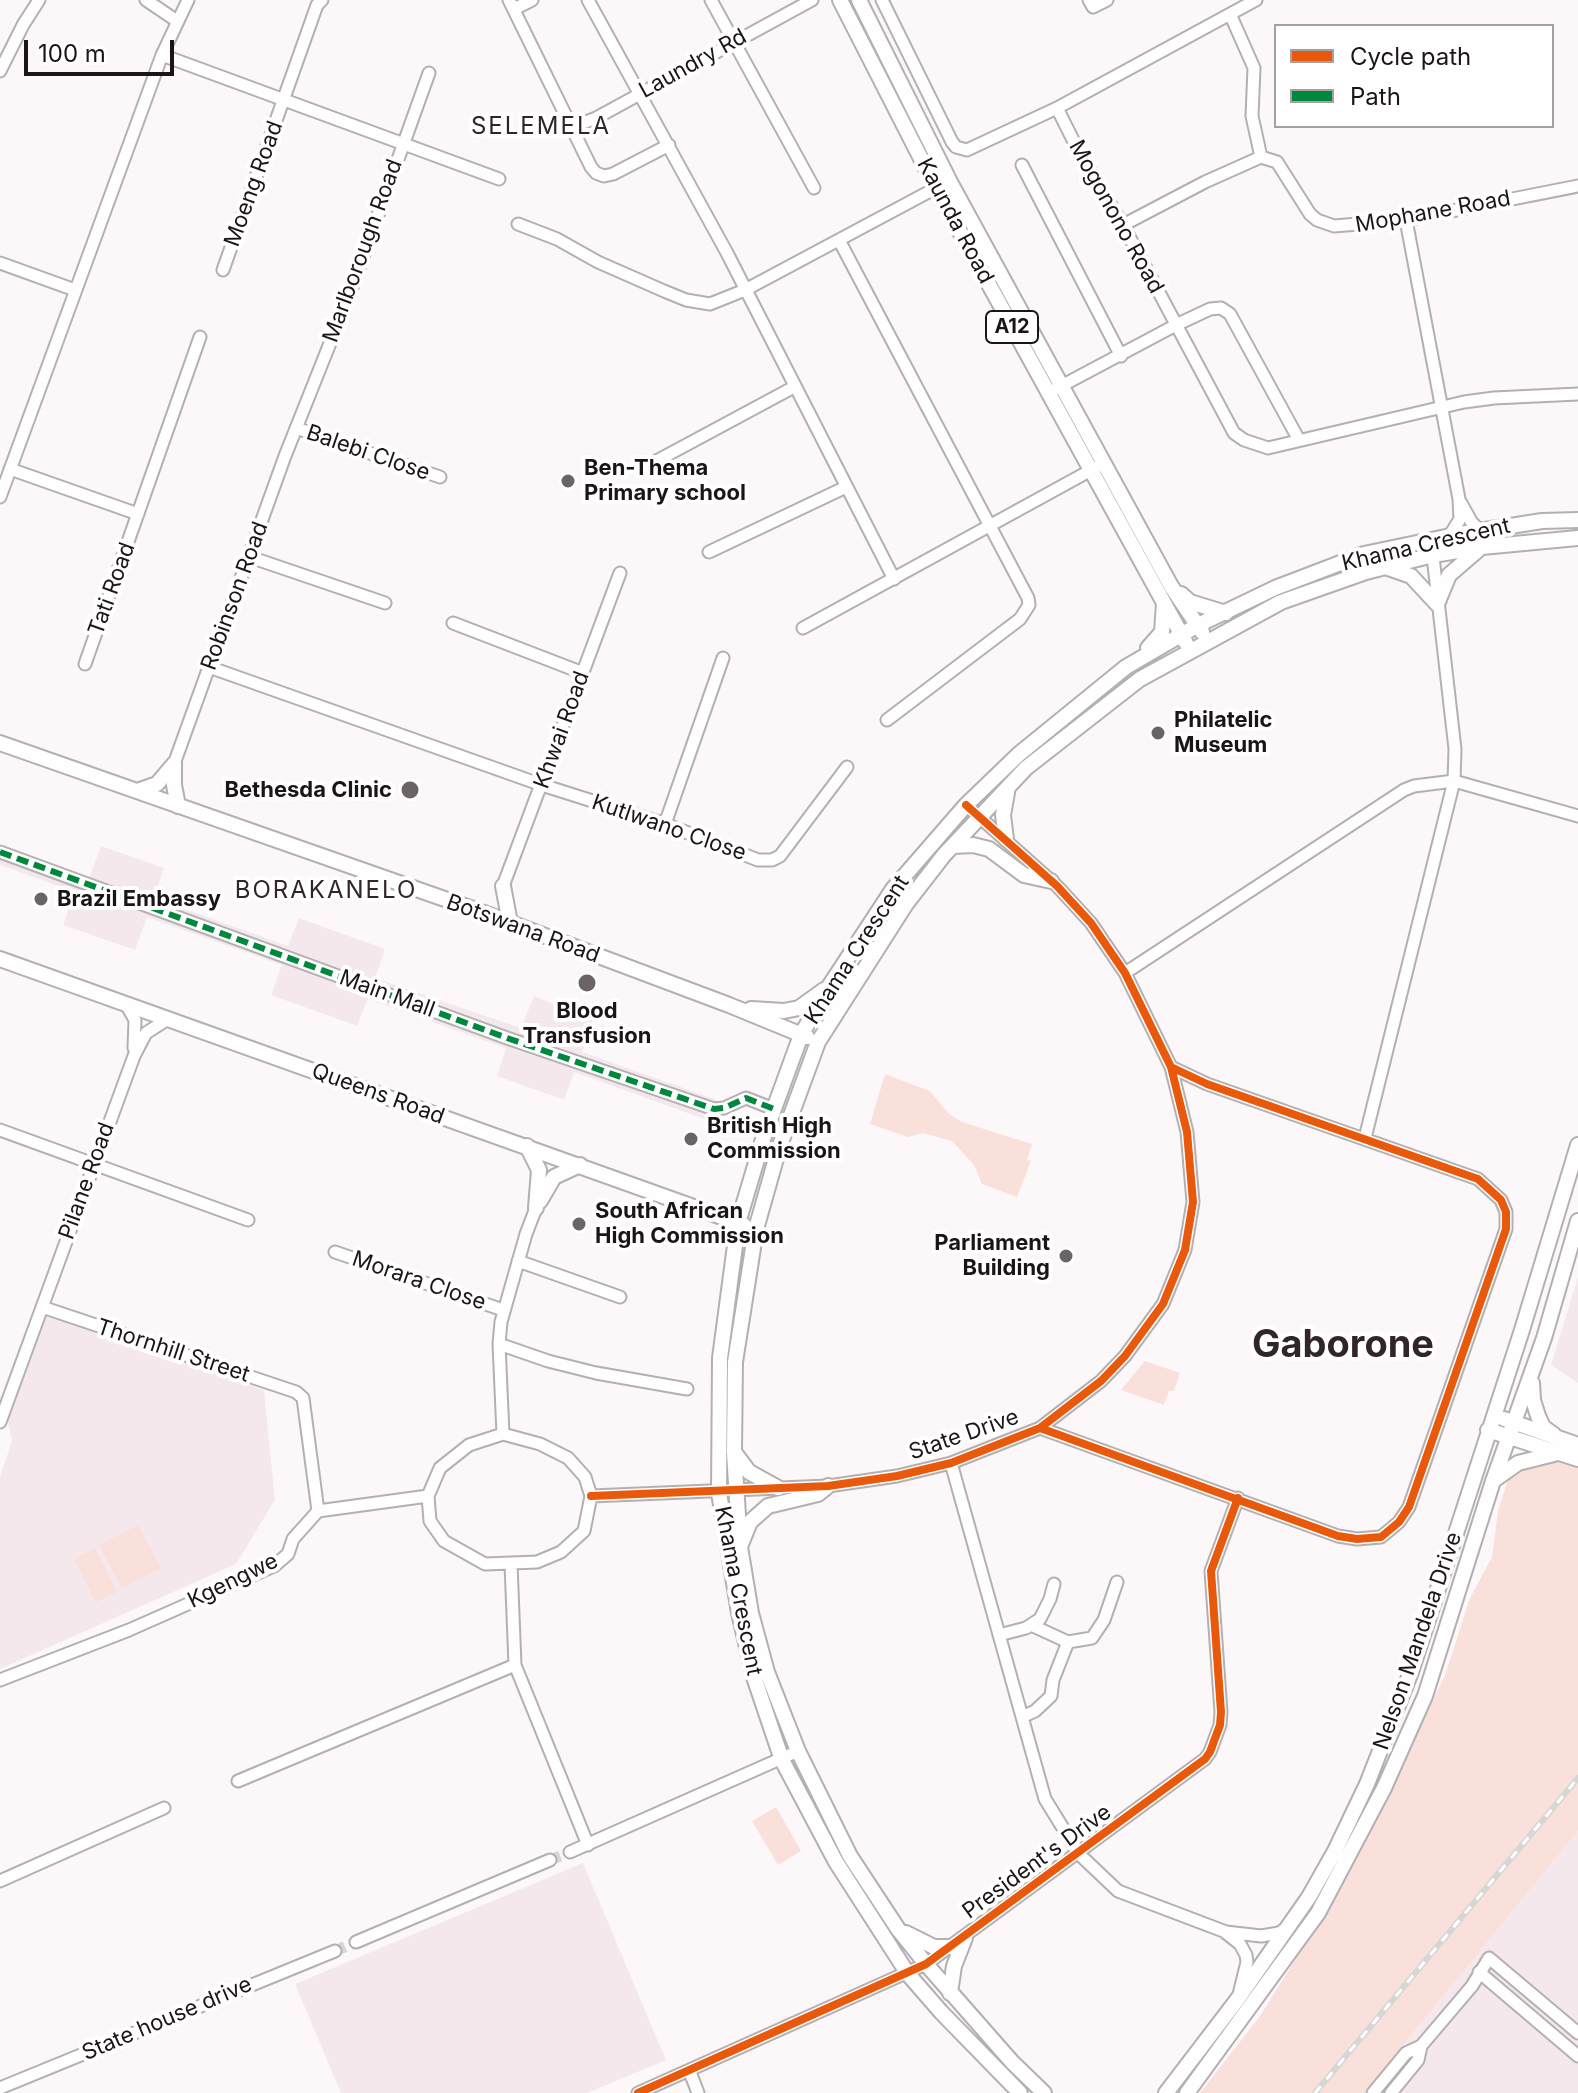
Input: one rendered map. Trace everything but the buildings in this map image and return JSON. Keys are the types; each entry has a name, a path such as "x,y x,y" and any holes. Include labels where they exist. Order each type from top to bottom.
{"main road":[{"name":"Kaunda Road","path":"840,0 936,188 1048,393 1098,466 1207,641"},
{"name":"Kaunda Road","path":"859,0 950,182 1062,386 1164,603 1190,651"},
{"name":"Khama Crescent","path":"1020,2093 908,1974 836,1862 782,1760 754,1677 739,1613 719,1493 720,1358 738,1223 774,1109 801,1035 893,889 966,805 1019,754 1126,667 1198,625 1315,572 1364,554 1480,530 1542,521 1578,520"},
{"name":"Khama Crescent","path":"1044,2093 950,1993 898,1929 850,1856 798,1751 767,1672 751,1613 740,1547 734,1452 735,1362 756,1229 779,1148 818,1042 906,904 953,846 1026,768 1140,679 1281,602 1384,567 1482,547 1578,538"},
{"path":"1384,567 1411,576 1437,604 1449,575 1482,547"},
{"path":"1171,586 1190,602 1226,613"},
{"path":"1126,667 1158,639 1164,624 1164,603"},
{"name":"Botswana Road","path":"0,743 476,910 818,1042"},
{"path":"137,791 157,784 174,764"},
{"path":"174,764 178,806"},
{"path":"1006,839 1003,815 1008,787"},
{"path":"953,846 973,845 989,849 1024,875 1051,881"},
{"path":"476,910 490,901 503,886"},
{"path":"503,886 510,923"},
{"name":"Queens Road","path":"0,959 756,1229"},
{"path":"739,1009 784,1011 799,1008 830,985"},
{"name":"Nelson Mandela Drive","path":"1166,2093 1289,1926 1335,1851 1367,1784 1397,1710 1522,1330 1578,1145"},
{"path":"527,1146 539,1170 536,1208"},
{"path":"536,1208 554,1177 580,1165"},
{"name":"Nelson Mandela Drive","path":"1187,2093 1318,1913 1384,1788 1425,1696 1493,1481 1532,1374 1578,1221"},
{"path":"1532,1374 1533,1400 1538,1416 1558,1446"},
{"path":"1490,1422 1558,1446 1578,1459"},
{"path":"1493,1481 1518,1463 1558,1446 1578,1445"},
{"path":"734,1452 749,1472 778,1488"},
{"path":"740,1547 750,1522 768,1506 818,1494 828,1486"},
{"path":"898,1929 934,1947 950,1947"},
{"path":"950,1993 954,1966 965,1938"}],"street":[{"path":"0,71 39,0"},
{"path":"146,0 177,21"},
{"path":"0,497 162,55 188,0"},
{"name":"Moeng Road","path":"223,270 317,5 322,0"},
{"path":"532,0 512,4 591,167 604,176 613,174 669,145"},
{"path":"588,0 669,145 894,579"},
{"path":"711,0 814,188"},
{"name":"Laundry Rd","path":"573,127 596,118 812,0"},
{"path":"882,0 956,147 967,150 1057,108 1256,0"},
{"path":"1091,4 1107,0"},
{"path":"1123,225 1205,182 1266,158 1252,116 1254,68 1230,14"},
{"path":"162,55 499,179"},
{"name":"Marlborough Road","path":"296,428 350,293 429,73"},
{"name":"Mogonono Road","path":"1057,108 1238,436 1268,448 1442,407 1494,398 1578,394"},
{"name":"Mophane Road","path":"1266,158 1281,167 1310,214 1324,223 1342,227 1406,220 1578,186"},
{"path":"1022,165 1121,356"},
{"path":"518,224 557,239 598,262 686,300 710,304 745,290 840,242 936,188"},
{"path":"1406,220 1459,499 1460,519 1450,535"},
{"path":"840,242 1029,605 1026,612 887,720"},
{"path":"0,263 75,290"},
{"path":"1048,393 1176,325 1210,309 1221,308 1227,310 1299,440"},
{"name":"Tati Road","path":"85,664 200,337"},
{"path":"647,466 794,387"},
{"name":"Balebi Close","path":"296,428 440,477"},
{"name":"Robinson Road","path":"174,764 296,428"},
{"path":"803,628 1098,466"},
{"path":"10,469 138,514"},
{"path":"709,552 846,487"},
{"path":"1459,499 1472,523 1480,530"},
{"path":"1365,1138 1454,781 1455,749 1431,539"},
{"path":"250,557 385,603"},
{"name":"Khwai Road","path":"503,886 620,573"},
{"path":"453,623 583,673"},
{"path":"665,824 723,658"},
{"name":"Kutlwano Close","path":"209,667 542,785 665,824 758,860 772,860 788,847 847,767"},
{"path":"1125,973 1404,790 1428,783 1454,781 1578,816"},
{"name":"State Drive","path":"591,1496 828,1486 897,1476 951,1463 1040,1428 1101,1381 1125,1356 1163,1304 1177,1274 1190,1230 1193,1184 1187,1132 1171,1067 1125,973 1091,923 1051,881 966,805"},
{"name":"Main Mall","path":"0,852 507,1038 714,1109 746,1098 774,1109"},
{"path":"126,1004 134,1015 136,1027 134,1056"},
{"path":"134,1056 146,1033 168,1019"},
{"name":"Pilane Road","path":"0,1422 134,1056"},
{"path":"1040,1428 1338,1536 1357,1539 1381,1537 1399,1522 1409,1507 1506,1229 1506,1212 1501,1200 1478,1179 1207,1084 1171,1067"},
{"path":"0,1130 248,1220"},
{"path":"503,1434 499,1344 503,1310 536,1208"},
{"name":"Morara Close","path":"335,1252 503,1310"},
{"path":"518,1261 620,1297"},
{"name":"Thornhill Street","path":"42,1307 296,1392 303,1398 318,1511"},
{"path":"499,1344 596,1373 687,1389"},
{"path":"503,1434 540,1444 568,1458 585,1477 591,1496 584,1531 561,1552 537,1562 511,1564 485,1564 444,1541 430,1521 428,1496 440,1468 469,1445 503,1434"},
{"path":"951,1463 1045,1799 1079,1854 1118,1891 1226,1932 1261,1936 1279,1933 1289,1926"},
{"path":"318,1511 428,1496"},
{"name":"President's Drive","path":"638,2093 926,1964 1199,1765 1210,1752 1220,1725 1221,1712 1211,1571 1238,1498"},
{"name":"Kgengwe","path":"0,1680 129,1630 281,1561 288,1554 293,1539 318,1511"},
{"path":"511,1564 515,1665 588,1845"},
{"path":"1031,1625 1068,1642 1092,1638 1104,1620 1117,1582"},
{"path":"999,1635 1040,1619 1054,1584"},
{"path":"1022,1717 1035,1711 1051,1696 1053,1680 1068,1642"},
{"path":"238,1781 515,1665"},
{"path":"570,1852 798,1751"},
{"path":"0,1881 164,1808"},
{"path":"356,1942 550,1860"},
{"path":"1226,1932 1240,1944 1246,1955 1237,2000"},
{"name":"State house drive","path":"0,2088 335,1951"},
{"path":"1373,2093 1406,2053 1421,2046 1494,1962 1578,2033"},
{"path":"1483,1976 1578,2056"},
{"path":"1391,2093 1418,2060 1421,2046"},
{"path":"690,2072 698,2093"}],"shaded area":[{"path":"0,846 89,878 101,846 164,868 154,898 288,946 299,918 385,949 375,978 521,1028 534,996 593,1020 582,1052 717,1100 710,1121 574,1072 564,1100 497,1076 506,1048 368,999 357,1026 271,995 282,965 147,917 135,950 63,925 75,892 0,865"},
{"path":"885,1074 930,1091 949,1114 962,1122 1032,1144 1027,1160 1031,1161 1017,1197 982,1184 974,1165 952,1141 923,1133 908,1137 870,1124"},
{"path":"1578,1277 1578,1383 1551,1365"},
{"path":"36,1314 160,1350 220,1362 221,1376 264,1390 275,1500 236,1564 0,1669 0,1477 12,1441 4,1405"},
{"path":"1145,1361 1180,1373 1174,1391 1169,1391 1164,1405 1121,1390"},
{"path":"1551,1458 1578,1467 1578,1831 1364,2093 1200,2093 1260,2016 1332,1901 1371,1831 1445,1675 1470,1598 1492,1557 1498,1511 1510,1473"},
{"path":"138,1525 161,1568 122,1588 99,1545"},
{"path":"95,1548 117,1592 96,1602 74,1559"},
{"path":"776,1807 801,1851 778,1865 752,1821"},
{"path":"1578,1831 1578,2093 1364,2093 1462,1973"},
{"path":"583,1863 666,2060 587,2093 341,2093 295,1984"}],"tunnel":[{"path":"550,1860 570,1852"},
{"path":"335,1951 356,1942"}],"railway":[{"path":"1315,2093 1578,1778"}],"marked path":[{"path":"0,852 507,1038 714,1109 746,1098 774,1109"}],"cycle path":[{"path":"591,1496 828,1486 897,1476 951,1463 1040,1428 1101,1381 1125,1356 1163,1304 1185,1250 1193,1202 1187,1132 1171,1067 1125,973 1091,923 1057,886 966,805"},
{"path":"1040,1428 1338,1536 1357,1539 1381,1537 1399,1522 1409,1507 1506,1229 1506,1212 1501,1200 1478,1179 1207,1084 1171,1067"},
{"path":"638,2093 926,1964 1205,1759 1220,1725 1221,1712 1211,1571 1238,1498"}],"place":[{"name":"Ben-Thema Primary school","path":"568,481"},
{"name":"Philatelic Museum","path":"1158,733"},
{"name":"Bethesda Clinic","path":"410,790"},
{"name":"Brazil Embassy","path":"41,899"},
{"name":"Blood Transfusion","path":"587,983"},
{"name":"British High Commission","path":"691,1139"},
{"name":"South African High Commission","path":"579,1224"},
{"name":"Parliament Building","path":"1066,1256"}],"district":[{"name":"SELEMELA","path":"541,127"},
{"name":"BORAKANELO","path":"326,891"},
{"name":"Gaborone","path":"1343,1346"}]}
